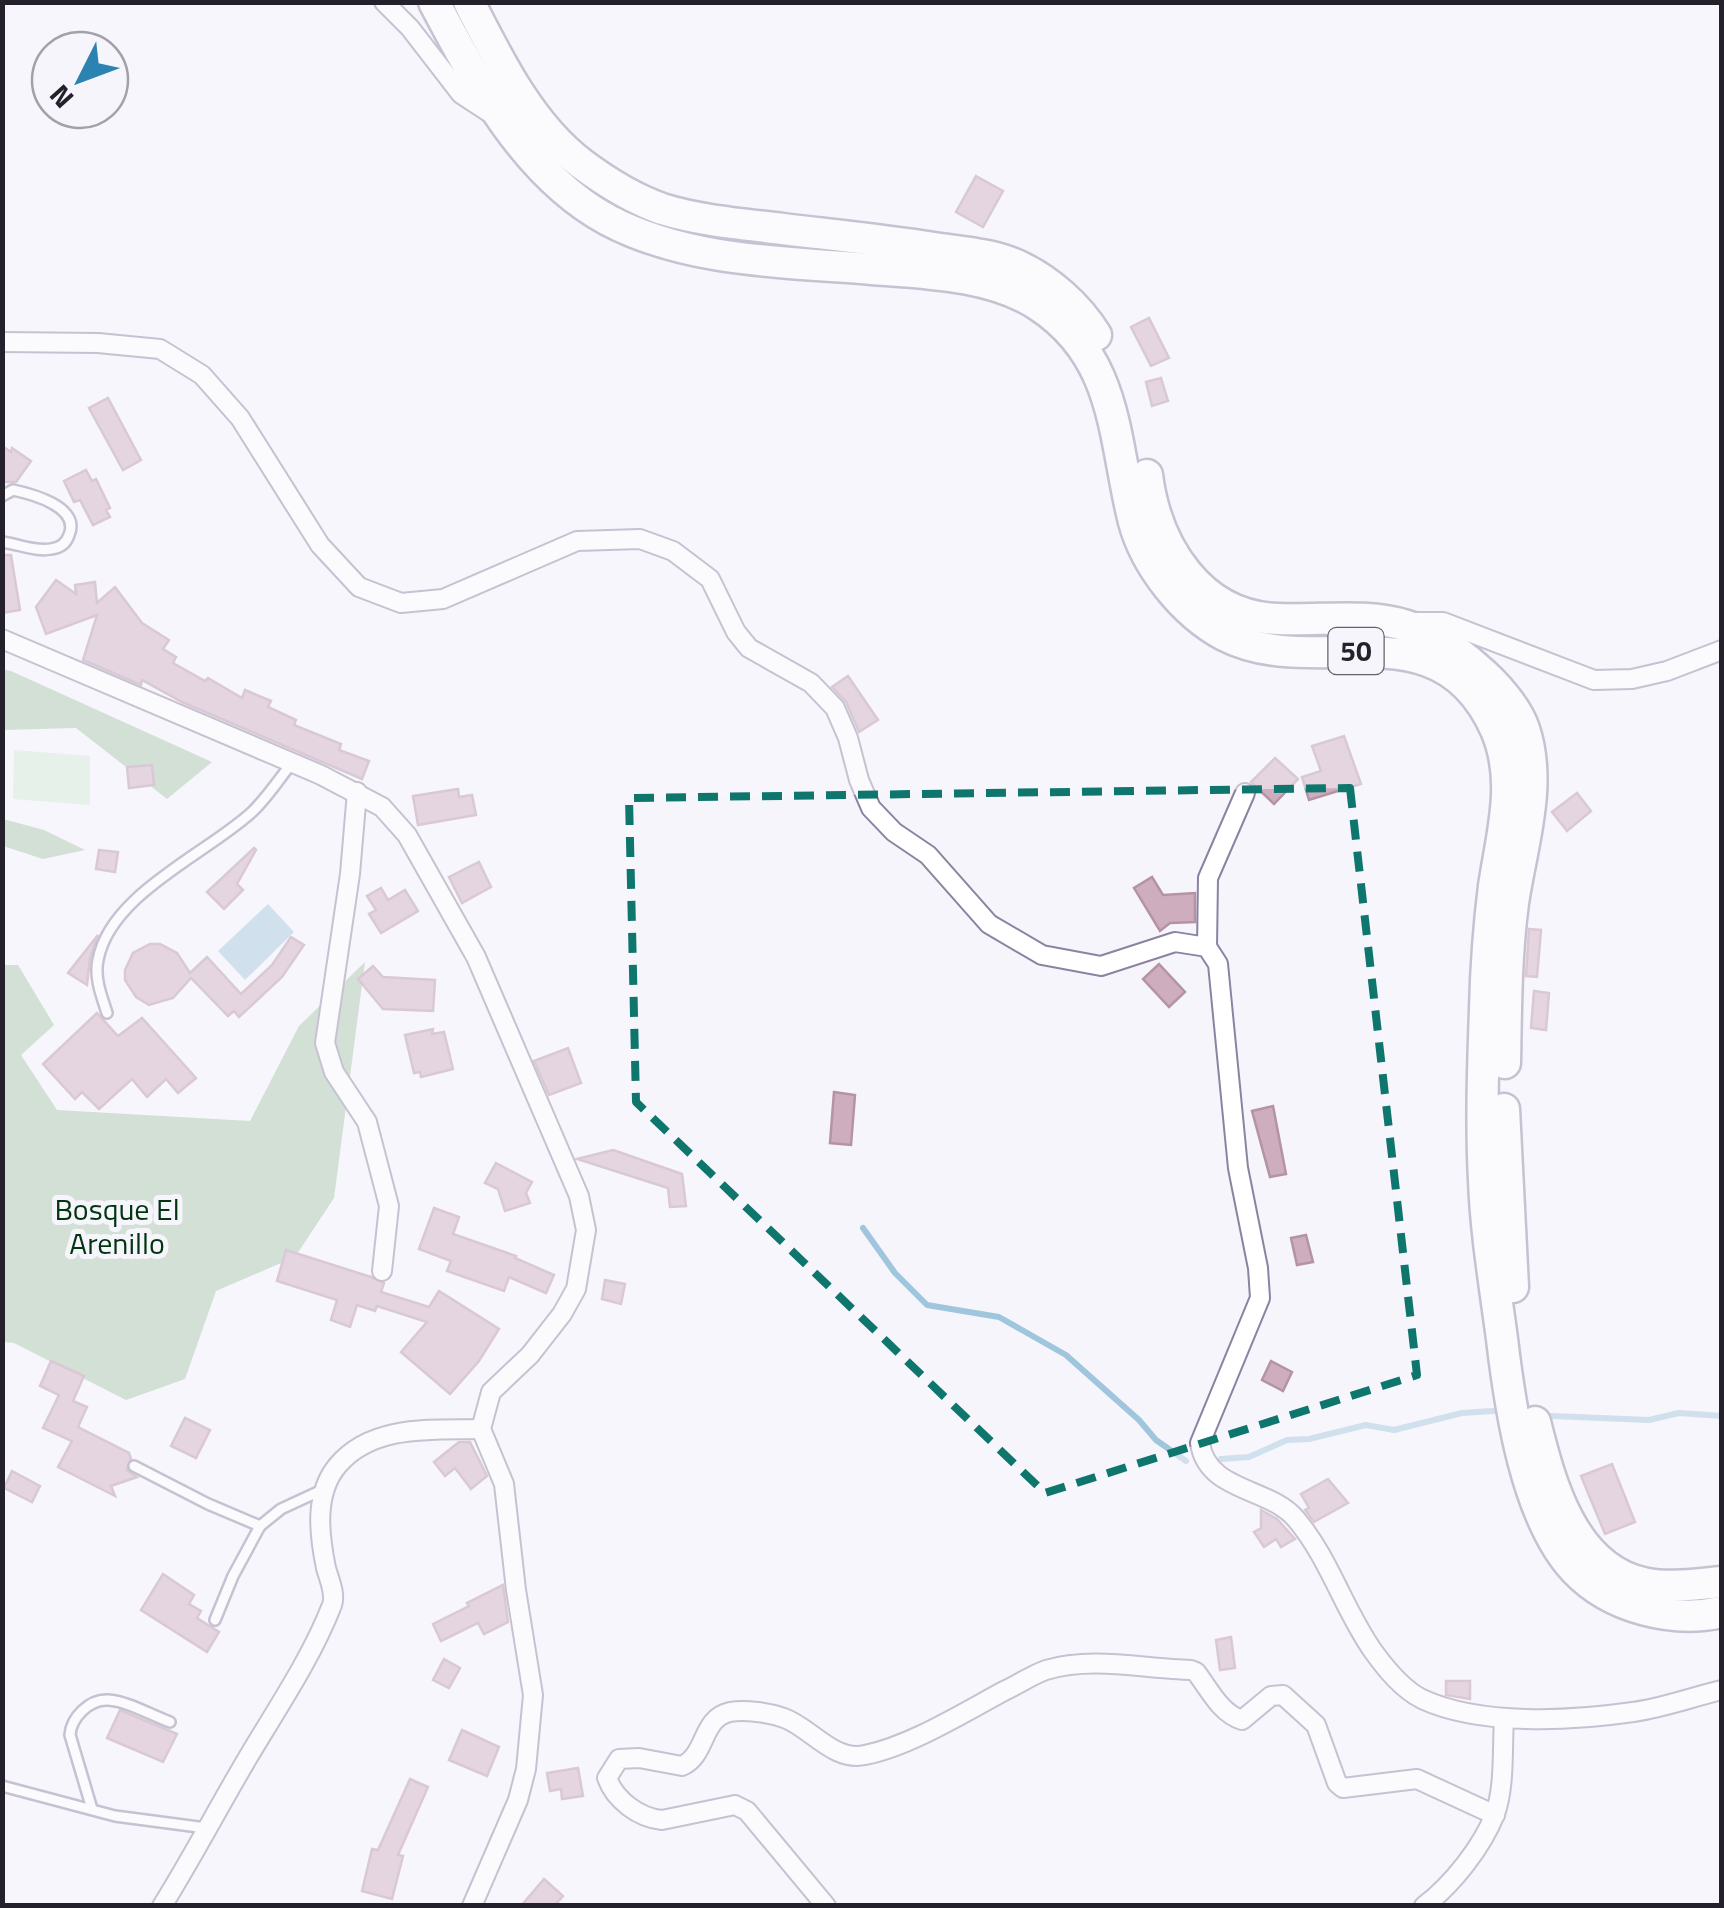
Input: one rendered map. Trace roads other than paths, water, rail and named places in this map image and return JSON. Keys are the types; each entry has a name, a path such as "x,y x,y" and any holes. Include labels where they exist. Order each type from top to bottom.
{"highway":[{"name":"50","path":"434,2 580,162 622,191 660,208 698,218 978,254 1014,264 1038,277 1093,330 1117,373 1136,420 1158,525 1168,548 1190,579 1232,610 1256,617 1404,624 1438,638 1490,678 1524,728 1529,757 1526,838 1513,904 1507,983 1504,1126 1516,1318 1534,1420 1562,1510 1587,1548 1613,1571 1643,1584 1722,1582"},
{"name":"50","path":"469,2 478,51 508,125 574,196 608,220 657,240 706,253 937,274 1011,290 1040,306 1068,330 1102,380 1116,423 1134,524 1148,556 1170,589 1199,618 1225,636 1256,646 1413,655 1445,670 1473,694 1494,725 1506,758 1509,790 1493,894 1486,988 1484,1175 1506,1386 1527,1471 1549,1533 1576,1572 1611,1596 1646,1611 1701,1617 1722,1612"}],"street":[{"path":"384,2 410,28 460,94 508,125"},
{"path":"2,342 160,348 188,366 240,418 320,546 359,587 401,603 443,599 576,540 640,539 674,551 710,580 736,632 749,648 811,683 835,708 871,808 894,832 928,855 989,924 1042,955 1101,966 1175,942 1207,947"},
{"path":"1404,624 1444,622 1594,680 1650,675 1722,650"},
{"path":"2,639 292,763 382,807 407,835 476,957 579,1196 586,1230 576,1289 530,1355 490,1392 482,1429 504,1484 533,1696 526,1769 518,1800 472,1906"},
{"path":"357,792 350,874 325,1043 334,1072 367,1122 385,1189 389,1206 382,1271"},
{"path":"1245,793 1208,878 1207,947 1218,964 1238,1168 1258,1268 1260,1298 1200,1443 1202,1458 1219,1476 1288,1509 1303,1527 1373,1651 1402,1686 1420,1698 1504,1720 1632,1712 1722,1690"},
{"path":"163,1905 296,1676 334,1600 324,1560 322,1490 336,1467 348,1455 384,1436 409,1430 482,1429"},
{"path":"826,1906 741,1808 651,1819 617,1798 607,1778 611,1767 619,1759 639,1758 682,1766 698,1756 710,1724 732,1712 786,1718 834,1749 851,1756 866,1756 1046,1670 1109,1663 1196,1672 1222,1708 1242,1720 1271,1696 1282,1694 1316,1725 1337,1783 1343,1788 1416,1780 1495,1815"},
{"path":"1424,1906 1446,1890 1495,1815 1504,1720"}],"lane":[{"path":"2,496 13,490 40,496 60,509 70,520 71,530 59,548 46,550 2,542"},
{"path":"108,1014 99,988 97,962 112,930 158,880 253,811 292,763"},
{"path":"134,1466 260,1526"},
{"path":"215,1620 260,1526 281,1509 322,1490"},
{"path":"92,1809 70,1734 70,1724 80,1712 93,1703 108,1700 170,1722"},
{"path":"2,1786 115,1816 206,1828"}],"water":[{"path":"268,904 294,932 245,980 218,951"}],"waterway":[{"path":"863,1228 895,1273 927,1305 999,1317 1066,1355 1156,1440 1186,1461"},
{"path":"1221,1459 1249,1457 1287,1440 1309,1439 1366,1425 1394,1430 1462,1413 1493,1411"},
{"path":"1552,1416 1649,1420 1679,1413 1722,1416"}],"park label":[{"name":"Bosque El Arenillo","path":"117,1227"}]}
